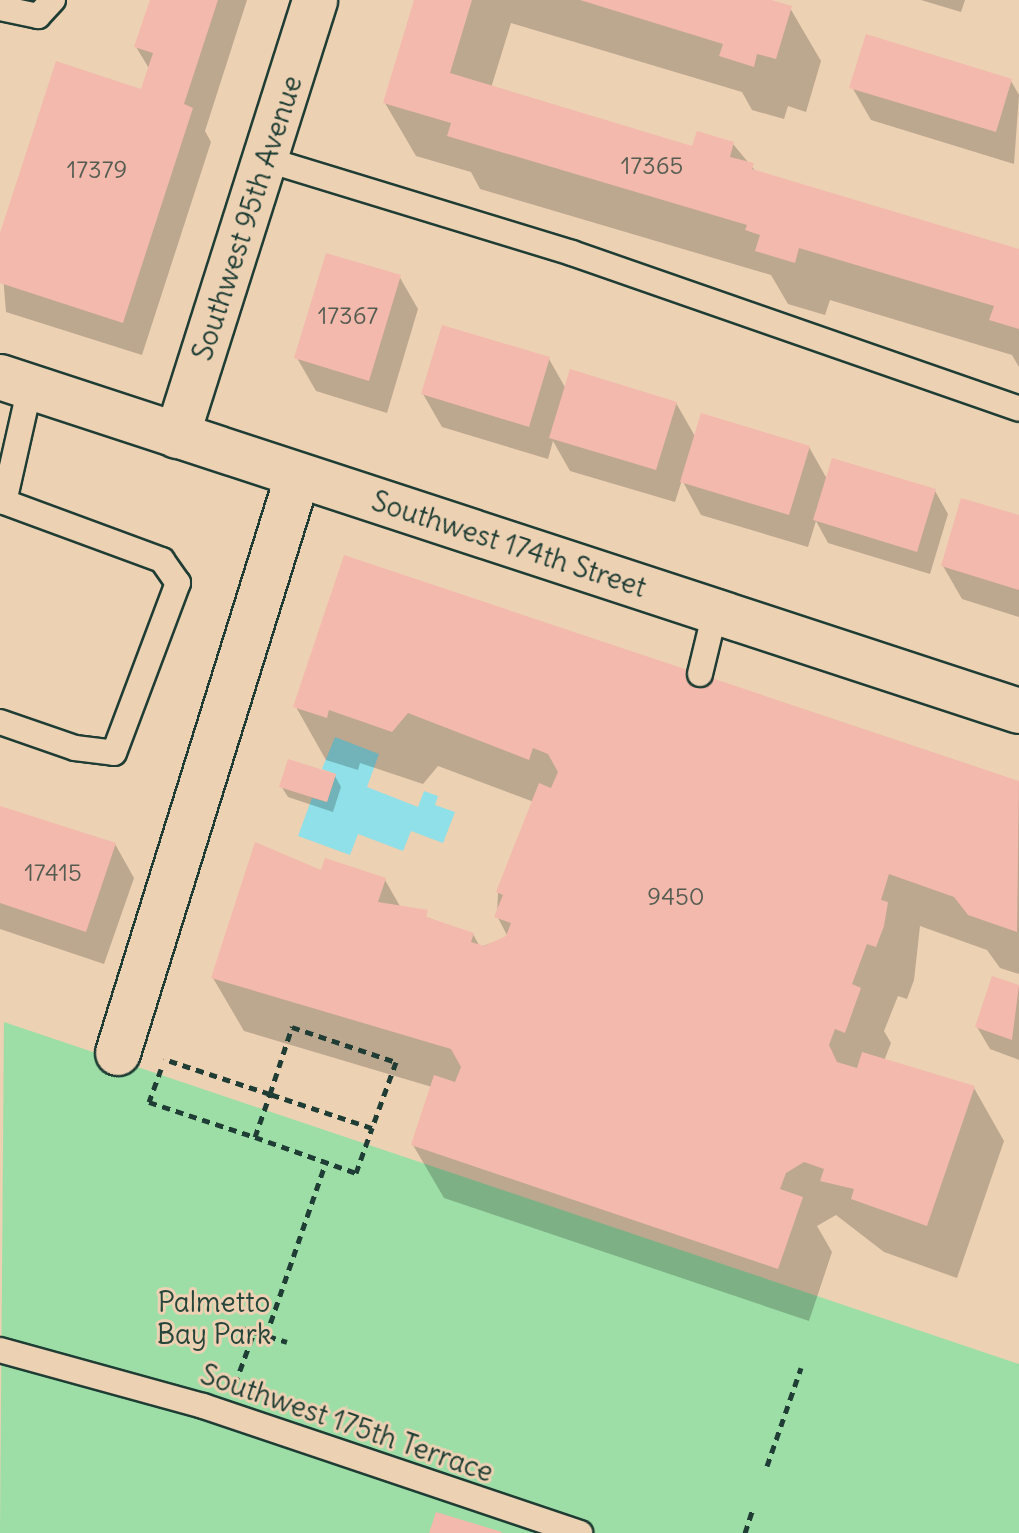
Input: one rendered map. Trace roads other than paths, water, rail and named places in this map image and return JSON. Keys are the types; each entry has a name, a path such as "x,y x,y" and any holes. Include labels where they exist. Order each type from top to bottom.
{"street":[{"name":"Southwest 95th Avenue","path":"177,436 268,160 315,0"},
{"name":"Southwest 174th Street","path":"15,382 1019,711"},
{"path":"118,1053 298,475"}],"lane":[{"path":"0,8 38,16 53,0"},
{"path":"268,160 572,253 1019,409"},
{"path":"0,722 75,748 114,753 178,583 162,560 2,508 15,382"},
{"path":"700,674 715,612"},
{"name":"Southwest 175th Terrace","path":"0,1350 203,1406 580,1533"}],"water":[{"path":"335,737 379,754 367,787 418,807 424,791 438,796 435,805 455,812 443,843 411,831 403,851 358,834 350,855 298,836 312,798 327,802 336,774 322,769"}],"park label":[{"name":"Palmetto Bay Park","path":"214,1318"}]}
